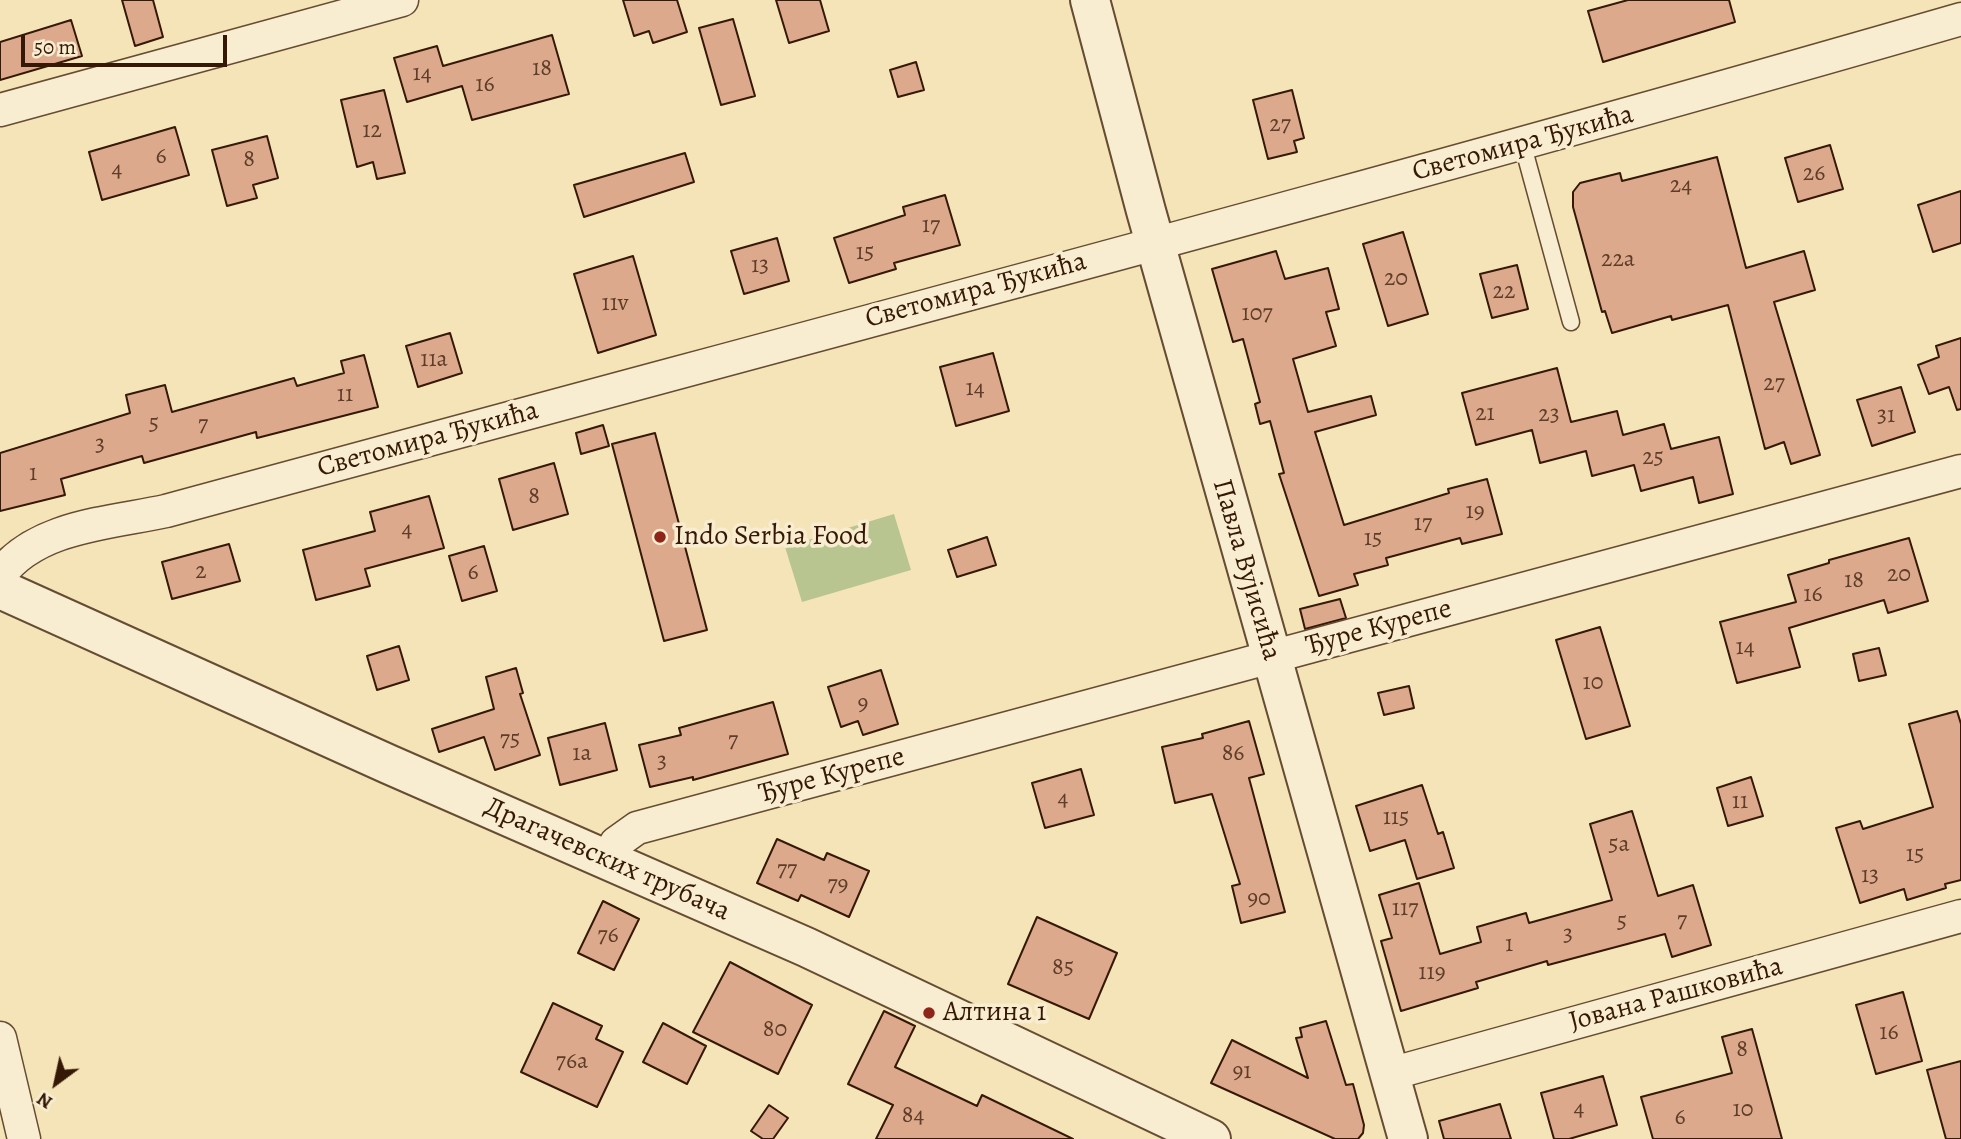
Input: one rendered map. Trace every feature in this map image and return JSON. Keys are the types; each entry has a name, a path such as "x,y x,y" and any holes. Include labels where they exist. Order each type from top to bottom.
{"street":[{"path":"0,110 402,0"},
{"name":"Павла Вујисића","path":"1090,0 1154,242 1408,1139"},
{"name":"Светомира Ђукића","path":"0,575 14,556 32,545 62,534 166,511 1154,242 1523,146 1961,19"},
{"name":"Ђуре Курепе","path":"609,859 616,843 637,828 1961,471"},
{"name":"Драгачевских трубача","path":"0,589 388,764 830,958 1211,1139"},
{"name":"Јована Рашковића","path":"1390,1074 1961,916"},
{"path":"0,1038 15,1129"}],"lane":[{"path":"1523,146 1571,322"}],"green space":[{"path":"894,514 911,570 802,602 785,547"}],"building":[{"path":"122,0 153,0 163,37 135,46"},
{"path":"623,0 677,0 687,32 653,43 649,31 634,36"},
{"path":"776,0 820,0 829,31 789,43"},
{"path":"1628,0 1729,0 1735,22 1603,62 1588,11"},
{"path":"733,19 755,96 721,105 699,28"},
{"path":"71,20 82,56 0,80 0,42"},
{"path":"552,35 569,94 472,120 462,86 407,102 394,58 437,46 443,66"},
{"path":"916,62 924,90 898,97 890,70"},
{"path":"384,90 405,173 377,179 373,162 357,167 341,100"},
{"path":"1292,90 1304,138 1294,141 1297,152 1268,159 1253,100"},
{"path":"175,127 189,175 102,200 89,152"},
{"path":"267,136 278,178 253,185 257,198 227,206 212,150"},
{"path":"1830,145 1843,189 1798,202 1785,158"},
{"path":"685,153 694,182 584,217 574,185"},
{"path":"1717,157 1746,268 1804,251 1815,290 1774,302 1820,455 1791,464 1784,442 1765,449 1728,305 1672,320 1671,316 1612,333 1605,311 1602,312 1573,207 1573,192 1580,183 1620,173 1622,181"},
{"path":"1961,191 1961,243 1933,252 1918,205"},
{"path":"945,195 960,245 894,263 896,269 849,283 834,238 905,215 903,207"},
{"path":"1403,232 1428,314 1388,326 1363,244"},
{"path":"777,238 789,281 744,294 731,251"},
{"path":"1276,251 1285,279 1328,268 1339,309 1326,312 1336,346 1293,359 1308,412 1371,396 1376,415 1315,432 1344,525 1449,493 1448,489 1487,479 1502,534 1462,544 1460,538 1386,558 1388,565 1354,574 1358,585 1319,596 1279,474 1284,473 1270,421 1260,424 1255,404 1260,402 1243,339 1233,342 1212,269"},
{"path":"633,256 656,335 598,353 574,274"},
{"path":"1517,265 1528,309 1492,318 1480,274"},
{"path":"450,333 462,373 418,387 406,346"},
{"path":"1961,338 1961,409 1957,410 1949,387 1929,394 1918,365 1939,357 1936,346"},
{"path":"993,353 1009,411 956,426 940,367"},
{"path":"364,355 378,407 257,438 256,432 144,463 142,456 61,479 65,495 0,511 0,453 130,413 126,395 165,385 172,412 294,378 297,386 344,373 341,361"},
{"path":"1557,368 1571,422 1617,411 1623,435 1664,424 1671,449 1719,437 1733,494 1699,503 1693,477 1641,491 1634,465 1592,476 1586,451 1540,463 1532,430 1476,445 1462,393"},
{"path":"1901,387 1915,432 1872,446 1857,400"},
{"path":"603,425 609,446 581,454 576,433"},
{"name":"Indo Serbia Food","path":"655,433 707,630 664,641 612,444"},
{"path":"554,463 568,514 513,530 499,479"},
{"path":"429,496 444,548 365,569 370,586 316,600 303,550 375,531 370,512"},
{"path":"987,537 996,565 957,577 948,550"},
{"path":"1909,538 1928,601 1888,613 1884,600 1789,628 1800,667 1737,683 1720,622 1796,602 1788,575 1829,563 1829,560"},
{"path":"229,544 240,581 172,599 162,562"},
{"path":"484,546 497,591 462,601 449,556"},
{"path":"1340,599 1346,618 1305,629 1300,609"},
{"path":"1600,627 1630,726 1586,739 1556,640"},
{"path":"399,646 409,680 377,690 367,656"},
{"path":"1879,648 1886,675 1859,681 1853,654"},
{"path":"516,668 523,693 520,694 540,755 495,770 484,737 439,752 432,729 494,709 486,677"},
{"path":"881,670 898,724 863,735 858,721 841,727 828,687"},
{"path":"1409,686 1414,708 1384,715 1378,693"},
{"path":"773,702 788,754 693,780 693,777 650,787 639,745 681,735 679,728"},
{"path":"1957,711 1961,724 1961,880 1945,884 1946,888 1907,900 1904,889 1860,903 1836,828 1860,821 1863,829 1933,807 1909,724"},
{"path":"1249,721 1264,774 1249,778 1285,912 1241,923 1232,886 1240,884 1212,794 1175,803 1162,747 1203,738 1202,734"},
{"path":"605,723 617,770 560,785 548,738"},
{"path":"1081,769 1094,815 1045,828 1032,783"},
{"path":"1751,777 1763,816 1728,826 1717,788"},
{"path":"1422,785 1438,834 1443,832 1454,868 1417,879 1405,840 1370,851 1356,806"},
{"path":"1632,811 1658,896 1693,885 1711,945 1672,957 1665,934 1548,965 1547,961 1476,982 1478,988 1401,1011 1381,941 1392,938 1379,895 1419,883 1440,954 1481,942 1477,927 1526,913 1529,923 1612,900 1590,824"},
{"path":"777,839 824,860 827,853 869,871 849,917 801,895 798,901 757,883"},
{"path":"603,901 639,919 614,970 578,953"},
{"path":"1037,917 1117,953 1089,1019 1008,984"},
{"path":"730,962 812,1005 778,1074 693,1032"},
{"path":"1903,992 1922,1061 1876,1074 1856,1005"},
{"path":"553,1003 602,1026 596,1039 623,1052 597,1107 521,1072"},
{"path":"884,1011 915,1026 895,1067 977,1106 982,1095 1073,1139 876,1139 893,1105 848,1084"},
{"path":"1326,1021 1346,1085 1353,1084 1364,1125 1363,1133 1358,1139 1335,1139 1211,1083 1232,1040 1308,1078 1296,1038 1302,1037 1300,1028"},
{"path":"663,1023 706,1046 687,1084 643,1062"},
{"path":"1752,1029 1782,1139 1653,1139 1641,1097 1732,1073 1722,1037"},
{"path":"1961,1061 1961,1139 1946,1139 1927,1070"},
{"path":"1603,1076 1617,1125 1569,1139 1554,1139 1541,1093"},
{"path":"1500,1104 1511,1139 1444,1139 1439,1121"},
{"path":"769,1105 788,1118 773,1139 763,1139 751,1131"}],"place":[{"name":"Indo Serbia Food","path":"660,537"},
{"name":"Алтина 1","path":"929,1013"}]}
